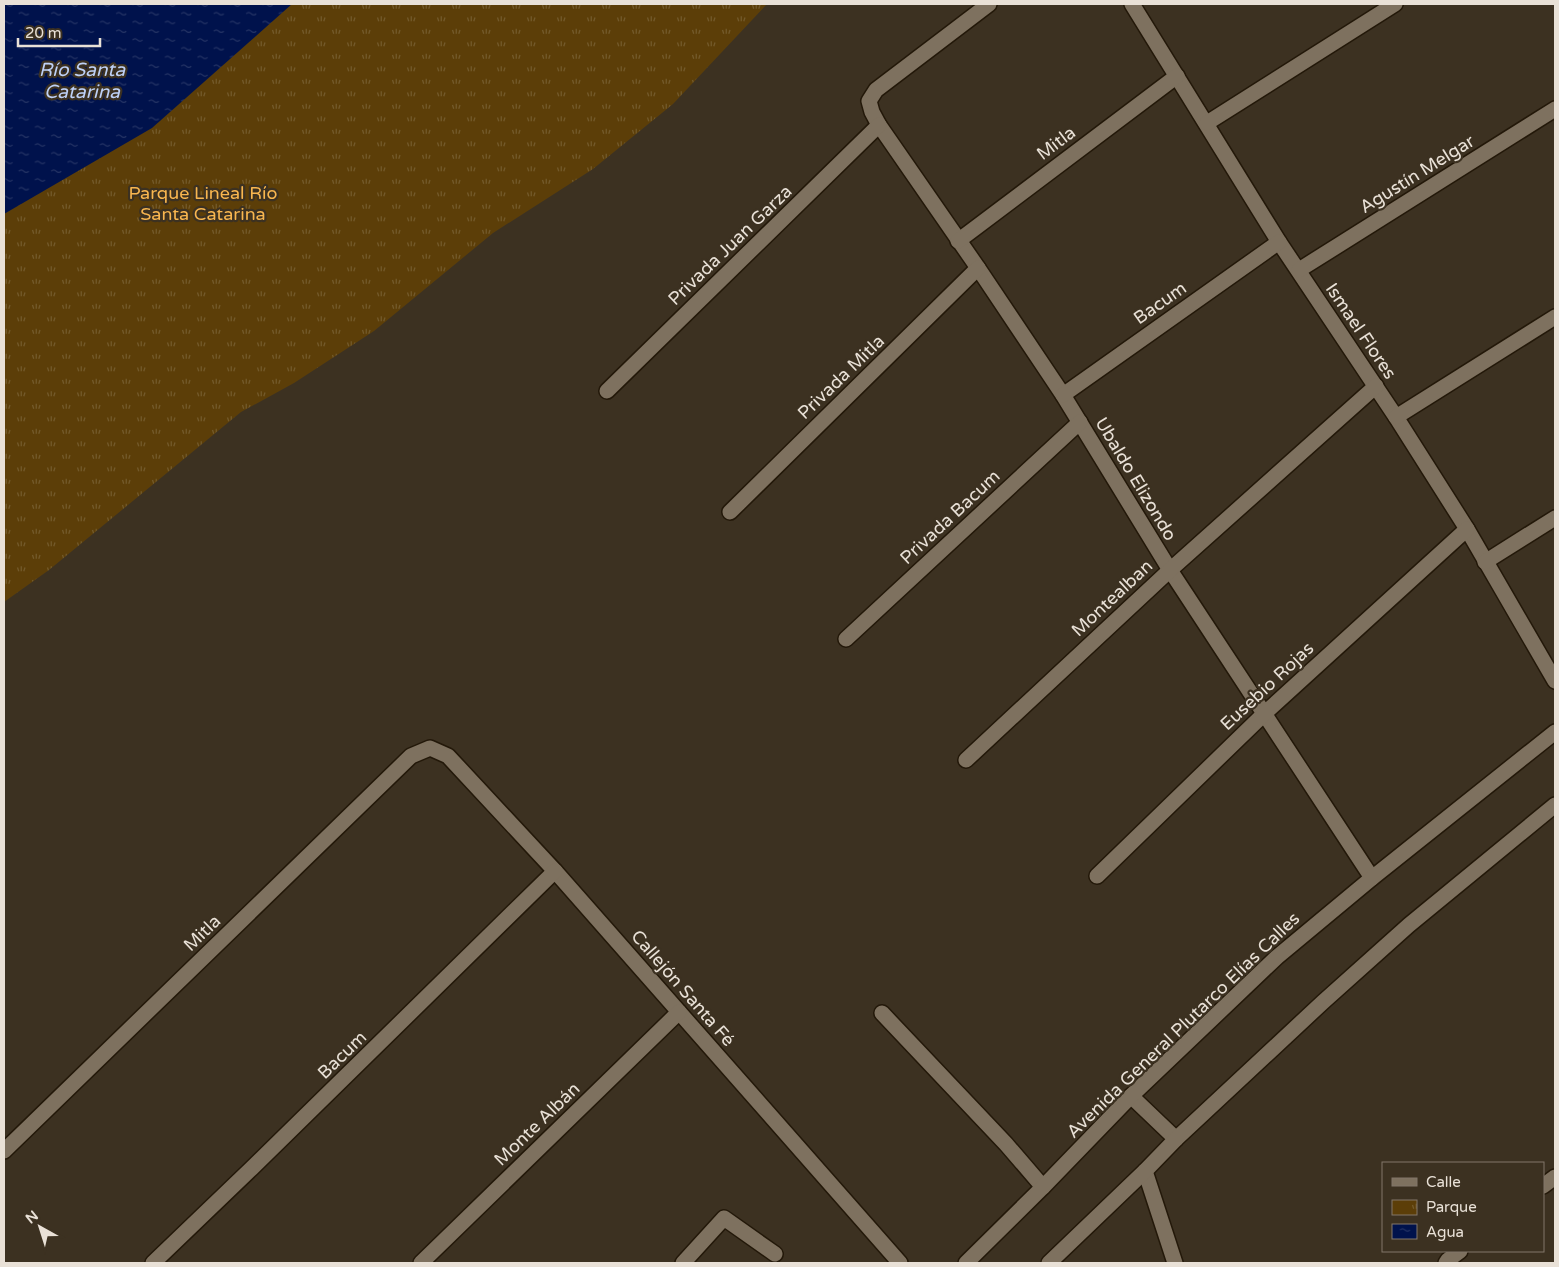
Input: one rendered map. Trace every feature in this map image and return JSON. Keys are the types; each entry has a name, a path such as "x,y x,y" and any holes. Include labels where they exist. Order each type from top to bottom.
{"street":[{"name":"Ubaldo Elizondo","path":"989,4 876,90 869,101 872,112 1063,395 1170,570 1372,878"},
{"name":"Ismael Flores","path":"1132,4 1279,242 1376,386 1467,530 1555,681"},
{"path":"1207,124 1395,4"},
{"name":"Mitla","path":"958,241 1178,76"},
{"name":"Agustín Melgar","path":"1299,270 1555,109"},
{"name":"Privada Juan Garza","path":"607,391 879,125"},
{"name":"Bacum","path":"1063,395 1279,242"},
{"name":"Privada Mitla","path":"730,512 978,268"},
{"path":"1396,417 1555,317"},
{"name":"Montealban","path":"966,760 1170,570 1376,386"},
{"name":"Privada Bacum","path":"846,639 1080,422"},
{"path":"1485,562 1555,518"},
{"name":"Eusebio Rojas","path":"1097,876 1265,713 1467,530"},
{"name":"Avenida General Plutarco Elías Calles","path":"966,1263 1131,1096 1277,957 1372,878 1555,732"},
{"name":"Mitla","path":"4,1151 410,756 430,748"},
{"name":"Callejón Santa Fé","path":"430,748 448,756 555,871 900,1263"},
{"path":"1049,1263 1176,1139 1323,1002 1410,924 1555,805"},
{"name":"Bacum","path":"153,1263 555,871"},
{"name":"Monte Albán","path":"421,1263 680,1012"},
{"path":"882,1013 1006,1144 1043,1186"},
{"path":"1131,1096 1176,1139"},
{"path":"1145,1171 1172,1262"},
{"path":"1544,1185 1555,1177"},
{"path":"683,1263 724,1218 775,1254"},
{"path":"1446,1263 1459,1252"}],"green space":[{"name":"Parque Lineal Río Santa Catarina","path":"4,4 767,4 673,104 593,169 493,233 374,331 294,383 241,412 49,570 4,602"}],"water":[{"name":"Río Santa Catarina","path":"4,4 292,4 152,128 4,214"}]}
